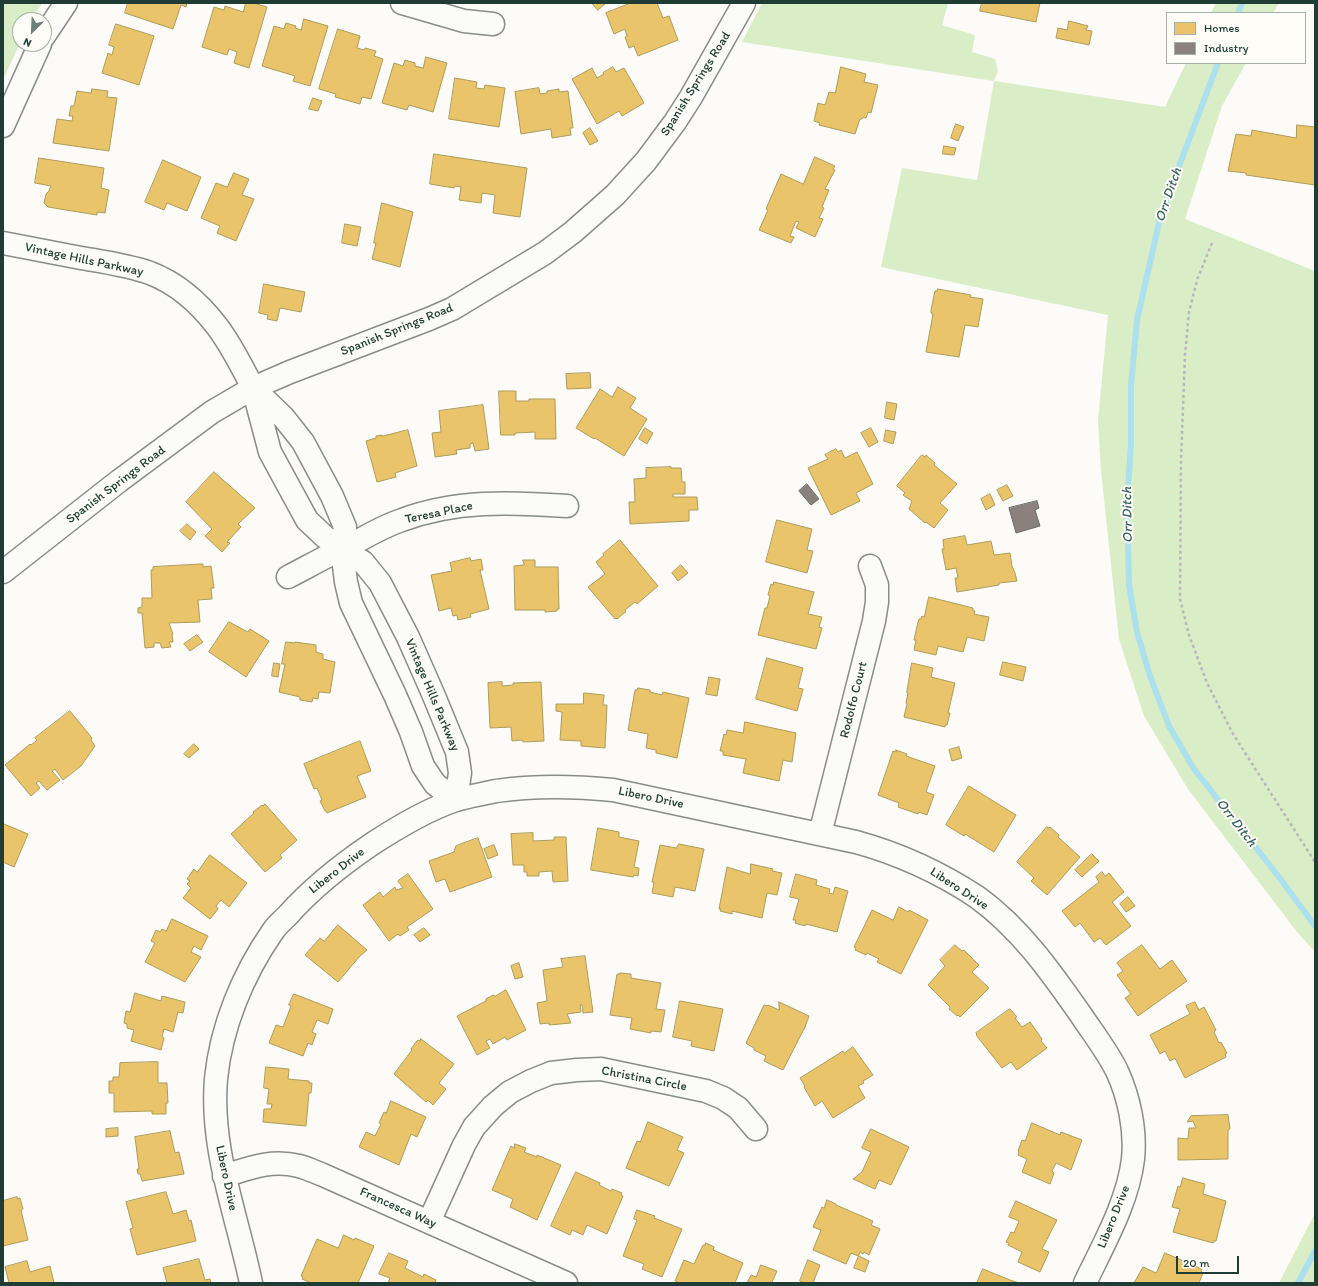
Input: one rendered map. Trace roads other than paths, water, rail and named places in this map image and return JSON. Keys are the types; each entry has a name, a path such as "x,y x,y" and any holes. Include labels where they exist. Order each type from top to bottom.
{"street":[{"path":"52,24 66,3"},
{"path":"402,3 464,21 493,24"},
{"name":"Spanish Springs Road","path":"3,572 119,481 212,412 253,388 290,372 422,322 452,309 545,253 573,232 615,195 650,155 691,97 744,3"},
{"path":"3,126 36,52"},
{"name":"Vintage Hills Parkway","path":"3,243 118,264 150,273 187,294 217,325 231,347 253,388 270,452 307,520 325,537 342,549 363,562 380,583 408,637 457,752 460,773 456,800 435,784 423,766 411,732 395,695 351,603 346,582 342,549 345,527 332,496 303,442 284,418 253,388"},
{"name":"Teresa Place","path":"288,577 402,520 427,512 456,506 518,503 567,506"},
{"name":"Rodolfo Court","path":"820,834 874,621 877,602 877,585 870,566"},
{"name":"Libero Drive","path":"251,1283 224,1176 215,1112 216,1079 227,1024 239,992 253,962 274,930 318,884 352,858 386,835 420,816 456,800 482,794 513,789 548,786 579,786 613,790 820,834 884,850 920,864 950,880 978,898 1004,920 1034,951 1052,973 1104,1049 1117,1072 1127,1099 1132,1128 1133,1159 1127,1188 1085,1283"},
{"name":"Christina Circle","path":"429,1222 464,1145 474,1127 493,1106 510,1092 551,1073 601,1069 706,1091 723,1098 738,1108 756,1129"},
{"name":"Francesca Way","path":"224,1176 262,1164 278,1163 299,1166 323,1175 566,1283"}],"waterway":[{"name":"Orr Ditch","path":"1238,12 1242,3"},
{"name":"Orr Ditch","path":"1218,64 1161,214 1137,320 1131,386 1131,444 1127,502 1129,585 1137,632 1150,676 1169,726 1194,769 1279,877 1315,926"},
{"name":"Orr Ditch","path":"1298,1283 1315,1251"}]}
